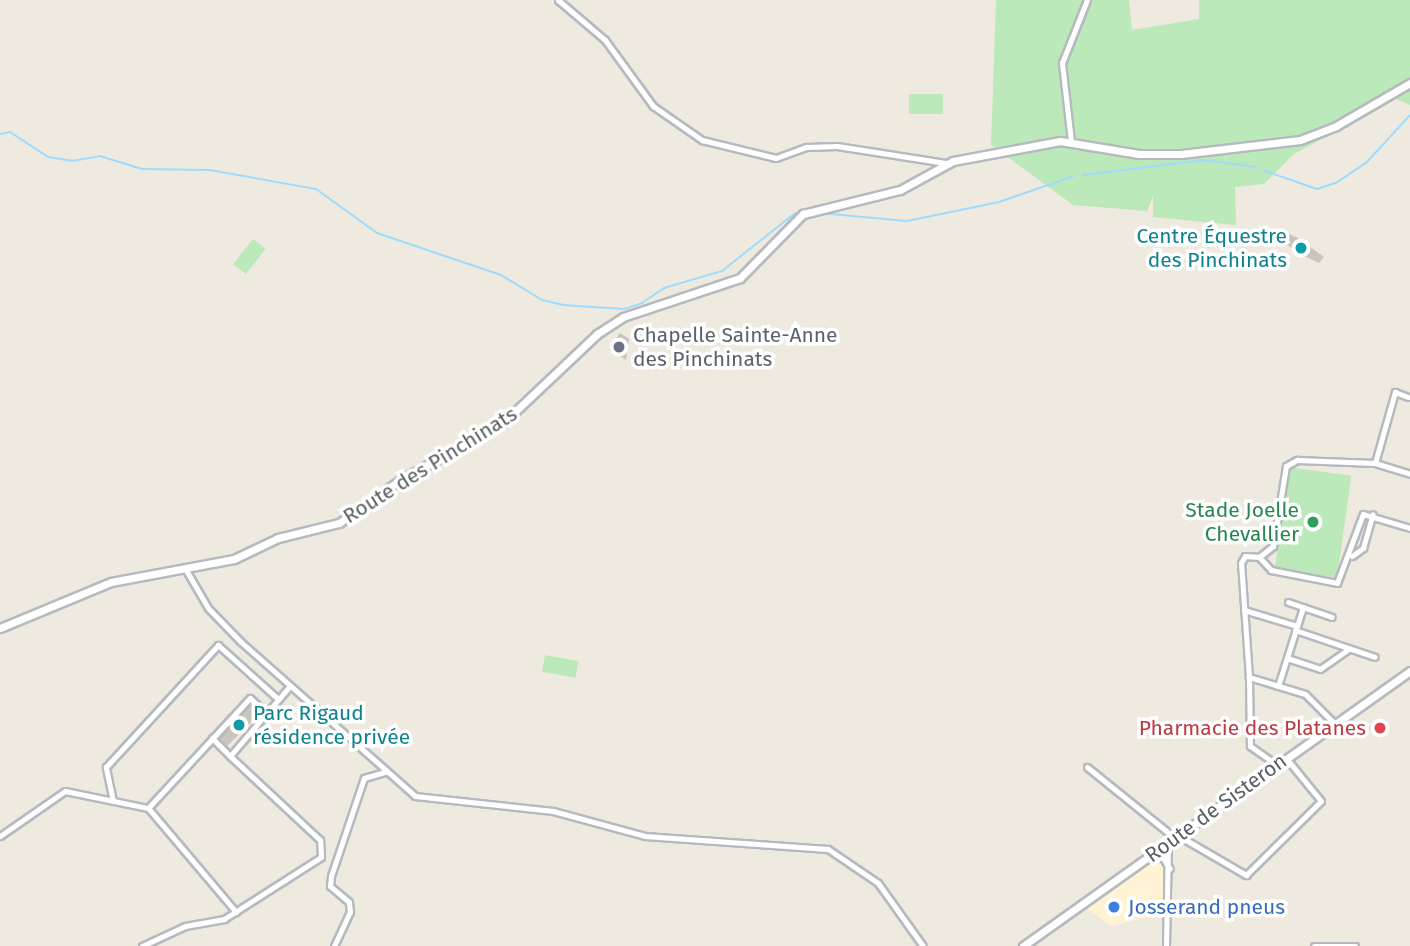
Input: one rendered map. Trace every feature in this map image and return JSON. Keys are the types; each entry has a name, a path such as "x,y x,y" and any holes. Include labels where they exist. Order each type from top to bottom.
{"street":[{"path":"558,0 605,40 653,106 702,140 776,158 807,147 837,146 946,163"},
{"path":"1071,141 1062,62 1087,0"},
{"name":"Route des Pinchinats","path":"0,628 111,582 234,559 278,538 350,517 400,480 503,423 597,334 623,317 740,278 806,213 900,190 946,163 1071,141 1139,154 1280,143 1336,126 1410,83"},
{"path":"1375,463 1395,392 1408,397"},
{"path":"1277,765 1250,746 1249,677 1241,564 1245,556 1259,557 1273,546 1286,466 1297,460 1375,463 1410,474"},
{"path":"1259,557 1271,570 1337,583 1350,558 1363,514 1373,514 1410,528"},
{"path":"1350,558 1363,548 1373,514"},
{"path":"186,570 208,608 289,687 385,772 431,802 553,811 645,836 828,849 878,883 923,946"},
{"path":"1288,602 1332,617"},
{"path":"1278,686 1303,607"},
{"path":"1244,610 1375,657"},
{"path":"113,801 106,766 218,645 278,699"},
{"path":"1287,658 1320,669 1349,649"},
{"name":"Route de Sisteron","path":"1023,946 1410,671"},
{"path":"1249,677 1315,700 1335,724"},
{"path":"230,756 289,687"},
{"path":"148,808 250,698 265,712"},
{"path":"142,946 236,912 310,868 324,848 212,738"},
{"path":"1087,767 1174,839 1246,875 1321,801 1286,758"},
{"path":"334,946 350,912 349,902 331,886 331,876 364,778 385,772"},
{"path":"0,836 65,790 148,808 236,912"},
{"path":"1166,946 1174,839"},
{"path":"1158,850 1170,869"},
{"path":"1314,946 1355,946"}],"shaded area":[{"path":"1150,862 1161,864 1166,875 1165,913 1111,926 1086,908"}],"green space":[{"path":"996,0 1129,0 1132,30 1199,19 1199,0 1410,0 1410,105 1396,99 1294,154 1264,184 1235,187 1236,225 1153,217 1153,196 1147,211 1073,205 991,145"},
{"path":"909,94 943,94 943,114 909,114"},
{"path":"253,239 266,249 246,274 233,264"},
{"name":"Stade Joelle Chevallier","path":"1289,467 1351,476 1337,578 1275,569"},
{"path":"545,655 578,661 576,678 542,672"}],"building":[{"name":"Centre Équestre des Pinchinats","path":"1284,232 1298,238 1324,257 1319,263 1298,253 1280,239"},
{"name":"Chapelle Sainte-Anne des Pinchinats","path":"620,333 629,339 626,360 609,349"},
{"path":"250,705 259,714 227,746 218,737"}],"waterway":[{"path":"1265,171 1317,189 1336,183 1366,163 1410,115"},
{"path":"0,134 10,132 48,157 72,161 100,156 142,169 210,170 316,189 377,233 501,275 542,300 563,305 624,309 642,303 664,288 722,271 794,214 808,210"},
{"path":"1083,175 1204,160 1256,167"},
{"path":"820,213 907,221 999,202 1074,176"}],"place":[{"name":"Centre Équestre des Pinchinats","path":"1301,248"},
{"name":"Chapelle Sainte-Anne des Pinchinats","path":"619,347"},
{"name":"Stade Joelle Chevallier","path":"1313,522"},
{"name":"Parc Rigaud résidence privée","path":"239,725"},
{"name":"Pharmacie des Platanes","path":"1380,728"},
{"name":"Josserand pneus","path":"1114,907"}]}
